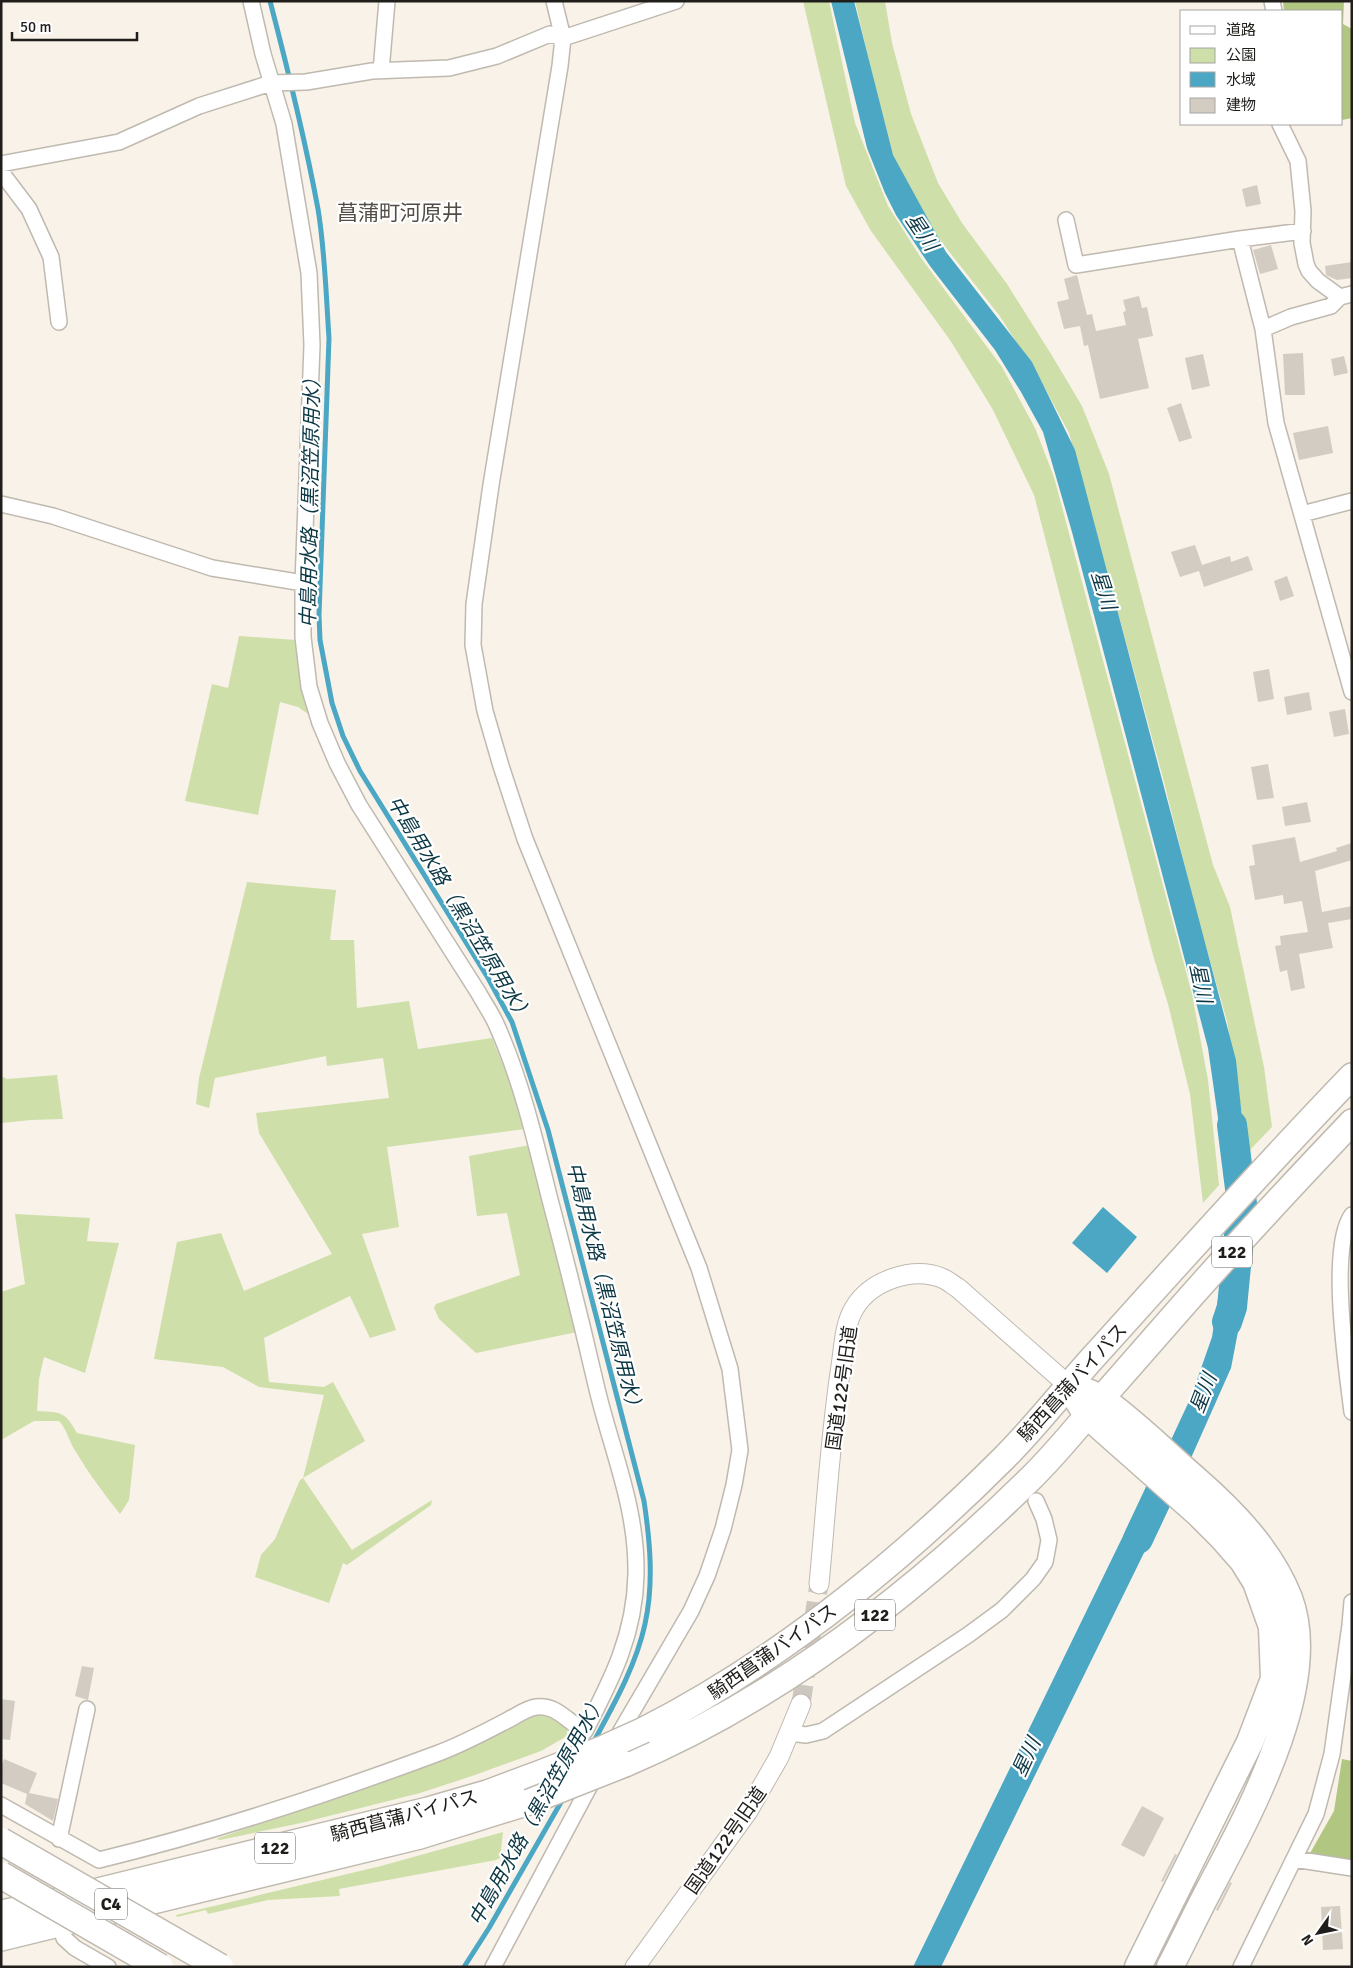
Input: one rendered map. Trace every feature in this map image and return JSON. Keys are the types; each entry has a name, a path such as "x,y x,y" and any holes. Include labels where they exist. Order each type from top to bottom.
{"highway":[{"name":"騎西菖蒲バイパス","path":"1,1938 420,1836 529,1802 625,1764 682,1738 773,1686 875,1615 916,1583 957,1548 1030,1478 1179,1310 1352,1076"},
{"path":"1281,1172 1352,1097"},
{"name":"騎西菖蒲バイパス","path":"1,1913 64,1900 428,1810 487,1793 602,1750 714,1693 812,1626 894,1561 1006,1456 1068,1385 1092,1378 1112,1358 1189,1262 1281,1172 1352,1122"},
{"path":"1068,1385 1204,1503 1237,1517 1274,1567 1289,1599 1295,1627 1297,1657 1291,1698 1270,1761 1245,1822 1170,1967"},
{"path":"1138,1967 1250,1742 1274,1679 1272,1627 1256,1582 1243,1561 1222,1536 1204,1503"},
{"name":"C4","path":"1,1841 220,1967"},
{"name":"C4","path":"1,1875 160,1967"}],"street":[{"path":"1,1805 99,1860 172,1843 353,1785 451,1749 534,1706 550,1707 575,1726 585,1731 620,1661 632,1618 636,1554 627,1497 603,1412 587,1342 529,1118 509,1057 496,1024 478,992 359,805 337,763 320,724 309,687 303,637 303,583 312,345 309,273 284,124 262,54 251,1"},
{"path":"381,71 387,1"},
{"path":"493,1967 521,1918 575,1811 691,1611 707,1576 723,1529 740,1450 730,1369 699,1268 525,839 485,711 473,645 474,604 484,532 555,101 562,38 554,1"},
{"path":"1,164 119,142 200,106 272,83 306,82 381,71 449,68 497,56 550,34 562,38 676,1"},
{"path":"1263,329 1291,317 1331,306 1346,296 1318,281 1309,271 1306,264 1302,243 1303,210 1298,161 1280,125"},
{"path":"1,172 29,209 51,257 59,322"},
{"path":"1066,220 1076,265 1303,231"},
{"path":"1240,239 1263,329 1276,423 1352,692"},
{"path":"1302,514 1352,501"},
{"path":"1,504 53,516 212,568 303,583"},
{"path":"1352,1215 1342,1244 1341,1306 1352,1412"},
{"name":"国道122号旧道","path":"820,1584 837,1392 847,1327 854,1307 866,1294 881,1282 900,1276 918,1274 941,1278 958,1288 1068,1385"},
{"path":"790,1733 806,1735 823,1731 930,1661 1002,1610 1032,1579 1045,1562 1049,1540 1044,1519 1036,1501"},
{"path":"1241,1967 1316,1814 1332,1754 1352,1602"},
{"name":"国道122号旧道","path":"635,1967 766,1782 790,1733 801,1704"},
{"path":"59,1839 87,1709"},
{"path":"1294,1860 1352,1868"},
{"path":"60,1924 64,1938 75,1948 108,1967"}],"green space":[{"path":"803,1 829,1 855,123 888,206 921,258 1002,367 1035,428 1054,477 1192,994 1208,1080 1219,1185 1203,1203 1190,1094 1034,495 992,408 950,340 871,231 846,186"},
{"path":"855,1 885,1 892,43 911,114 938,183 962,223 1007,284 1082,406 1109,474 1213,865 1230,907 1264,1067 1272,1127 1248,1152 1227,1021 1198,919 1163,778 1069,433 1041,381 999,315 936,235 891,155"},
{"path":"1283,1 1344,1 1343,24 1343,10 1284,10"},
{"path":"1343,24 1352,29 1352,118 1343,120"},
{"path":"239,636 296,640 311,716 298,707 280,702 258,815 185,801 212,684 228,688"},
{"path":"247,882 336,890 330,940 354,940 357,1008 409,1001 418,1049 492,1038 513,1090 525,1129 387,1147 399,1227 362,1234 396,1330 370,1338 350,1296 264,1338 269,1382 324,1387 333,1382 365,1441 303,1478 324,1395 259,1387 223,1367 154,1359 177,1242 221,1233 244,1291 332,1254 259,1133 256,1113 389,1098 383,1058 327,1066 326,1056 215,1078 209,1108 196,1104 199,1078"},
{"path":"57,1075 63,1119 1,1123 1,1076 7,1079"},
{"path":"530,1145 577,1332 476,1353 439,1319 434,1308 436,1304 520,1275 507,1213 477,1216 469,1156"},
{"path":"15,1214 90,1218 87,1241 119,1243 85,1373 44,1357 39,1379 37,1411 52,1412 65,1416 77,1433 135,1445 129,1500 120,1514 86,1468 59,1421 34,1421 1,1440 1,1292 25,1284"},
{"path":"303,1478 352,1550 432,1500 431,1505 347,1565 343,1563 329,1603 255,1577 261,1555 275,1539 300,1480"},
{"path":"540,1715 552,1718 558,1722 567,1730 567,1736 541,1751 420,1793 301,1823 220,1840 216,1839 456,1755 534,1716"},
{"path":"1342,1759 1352,1761 1352,1861 1309,1855 1334,1811"},
{"path":"503,1832 500,1858 496,1860 339,1889 340,1896 268,1900 208,1914 206,1910 177,1917 176,1915 381,1866"}],"water":[{"path":"831,1 854,1 893,155 946,252 1032,362 1075,450 1236,1060 1246,1156 1224,1178 1219,1125 1208,1048 1072,532 1043,432 995,350 930,266 896,215 885,193 867,148"},
{"path":"1103,1207 1137,1237 1107,1273 1072,1243"},
{"path":"1251,1264 1231,1368 1191,1458 1171,1440 1191,1397 1212,1337 1218,1299"},
{"path":"1144,1493 1165,1510 941,1967 913,1967"}],"building":[{"path":"1257,185 1261,204 1246,207 1242,189"},
{"path":"1271,245 1278,269 1260,274 1253,250"},
{"path":"1352,262 1352,278 1337,280 1326,275 1325,266"},
{"path":"1077,275 1087,315 1092,314 1096,331 1126,325 1123,312 1126,311 1123,300 1139,296 1142,308 1147,307 1153,336 1138,339 1149,388 1100,399 1088,345 1084,346 1080,326 1064,329 1057,302 1069,299 1064,279"},
{"path":"1303,353 1305,395 1285,395 1283,354"},
{"path":"1203,354 1210,386 1192,390 1185,358"},
{"path":"1344,356 1348,373 1334,376 1331,359"},
{"path":"1181,403 1192,438 1179,442 1167,408"},
{"path":"1328,426 1333,453 1299,460 1293,433"},
{"path":"1195,545 1202,565 1230,556 1231,562 1248,556 1253,570 1204,587 1199,571 1180,577 1171,552"},
{"path":"1287,576 1294,596 1280,601 1274,581"},
{"path":"1269,669 1274,699 1258,702 1253,672"},
{"path":"1309,692 1312,710 1287,715 1284,697"},
{"path":"1345,709 1349,734 1334,737 1329,712"},
{"path":"1268,764 1274,798 1257,800 1251,767"},
{"path":"1307,802 1311,822 1285,826 1282,807"},
{"path":"1295,837 1300,862 1337,851 1336,848 1352,843 1352,860 1315,871 1322,912 1352,906 1352,919 1328,923 1333,948 1299,954 1305,988 1291,991 1287,970 1280,972 1275,946 1281,945 1280,936 1308,932 1302,901 1284,904 1283,895 1255,900 1249,866 1255,865 1252,845"},
{"path":"82,1666 94,1668 88,1700 75,1696"},
{"path":"1,1699 15,1701 10,1740 1,1739"},
{"path":"4,1759 37,1773 29,1793 58,1799 53,1821 25,1804 27,1794 1,1783 1,1767"},
{"path":"1142,1806 1164,1818 1144,1857 1121,1845"},
{"path":"1175,1854 1177,1855 1163,1882 1161,1881"},
{"path":"1230,1882 1232,1883 1218,1911 1216,1910"},
{"path":"1340,1906 1343,1949 1323,1950 1321,1907"}],"waterway":[{"name":"中島用水路（黒沼笠原用水）","path":"270,1 308,157 318,209 324,257 329,338 319,615 320,640 332,703 343,736 360,771 488,978 512,1022 548,1130 644,1501 650,1562 648,1609 645,1624 630,1670 593,1743"},
{"name":"星川","path":"1227,1322 1232,1307 1242,1204 1232,1125"},
{"name":"星川","path":"1138,1539 1176,1458"},
{"name":"中島用水路（黒沼笠原用水）","path":"464,1967 489,1928 564,1797"}],"tunnel":[{"path":"801,1704 819,1584"}],"district":[{"name":"菖蒲町河原井","path":"400,213"}]}
